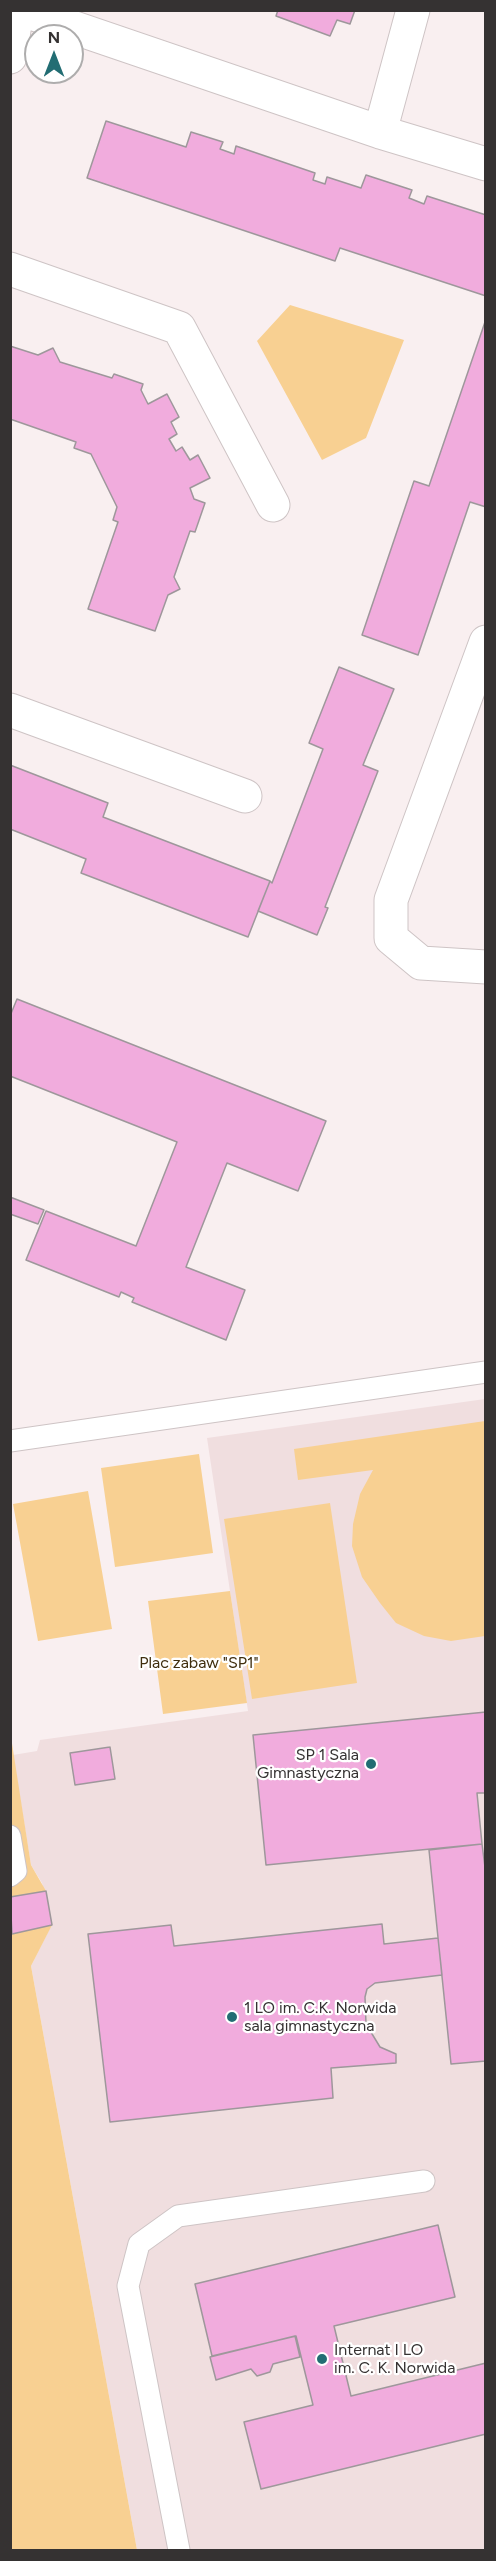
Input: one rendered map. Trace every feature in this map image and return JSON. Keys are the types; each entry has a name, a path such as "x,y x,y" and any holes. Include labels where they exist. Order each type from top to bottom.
{"street":[{"path":"10,57 20,10 380,132 486,164"},
{"path":"380,132 413,10"},
{"path":"10,269 179,328 273,505"},
{"path":"486,642 391,900 391,938 421,963 486,967"},
{"path":"10,710 245,796"}],"lane":[{"path":"10,1441 486,1372"},
{"path":"10,1836 16,1871 10,1876"},
{"path":"179,2550 128,2286 139,2244 178,2216 424,2181"}],"shaded area":[{"path":"485,1399 485,2550 137,2550 31,1966 52,1924 42,1883 31,1865 13,1755 37,1751 40,1740 248,1711 207,1438"}],"green space":[{"path":"290,305 404,340 366,438 322,460 257,341"},
{"path":"485,1421 485,1636 451,1641 424,1636 396,1623 380,1603 362,1577 352,1546 353,1524 360,1494 373,1470 298,1480 294,1449"},
{"path":"199,1454 213,1553 115,1567 101,1468"},
{"path":"88,1491 112,1629 38,1641 13,1504"},
{"path":"330,1503 357,1683 252,1699 224,1519"},
{"name":"Plac zabaw \"SP1\"","path":"230,1591 247,1703 163,1714 148,1601"},
{"path":"11,1737 31,1865 46,1891 52,1925 31,1966 137,2550 11,2550"}],"building":[{"path":"278,10 355,10 350,24 337,20 330,36 276,16"},
{"path":"106,121 186,147 191,132 223,142 220,149 234,154 236,146 315,173 313,180 325,184 327,177 361,188 366,175 412,190 409,198 424,204 427,196 486,215 486,296 340,248 335,261 87,178"},
{"path":"486,319 486,507 470,502 418,655 362,635 414,481 429,486"},
{"path":"10,346 38,355 53,348 60,362 112,378 114,374 143,384 141,390 148,404 167,394 179,417 171,422 177,434 169,439 176,451 182,447 190,460 198,455 210,478 190,488 194,499 205,503 195,532 190,531 174,577 180,589 168,595 155,631 88,609 118,522 113,520 117,507 91,454 74,448 76,442 10,419"},
{"path":"339,667 394,689 363,765 378,771 325,907 328,908 317,935 258,911 270,881 272,883 323,749 309,743"},
{"path":"10,765 108,803 103,817 270,881 248,937 81,873 86,859 10,829"},
{"path":"17,999 326,1121 298,1191 227,1163 186,1267 245,1290 226,1340 132,1302 134,1298 121,1292 119,1297 26,1260 46,1211 136,1246 177,1142 10,1076 10,1016"},
{"path":"10,1197 44,1210 38,1224 10,1214"},
{"name":"SP 1 Sala Gimnastyczna","path":"486,1712 486,1793 477,1793 482,1844 266,1865 253,1735"},
{"path":"110,1747 115,1779 75,1785 70,1753"},
{"path":"482,1844 486,1875 486,2061 451,2064 429,1850"},
{"path":"46,1891 52,1925 12,1934 10,1897"},
{"name":"1 LO im. C.K. Norwida sala gimnastyczna","path":"382,1924 384,1944 438,1938 442,1975 375,1983 367,1989 366,2024 380,2047 396,2054 396,2063 331,2068 333,2098 110,2122 88,1934 171,1925 174,1946"},
{"name":"Internat I LO im. C. K. Norwida","path":"438,2225 455,2297 334,2326 351,2396 486,2363 486,2434 261,2489 244,2422 313,2405 296,2336 212,2356 195,2284"},
{"path":"295,2336 300,2357 273,2364 270,2372 257,2376 251,2369 216,2380 210,2357"}],"place":[{"name":"SP 1 Sala Gimnastyczna","path":"371,1764"},
{"name":"1 LO im. C.K. Norwida sala gimnastyczna","path":"232,2017"},
{"name":"Internat I LO im. C. K. Norwida","path":"322,2359"}]}
